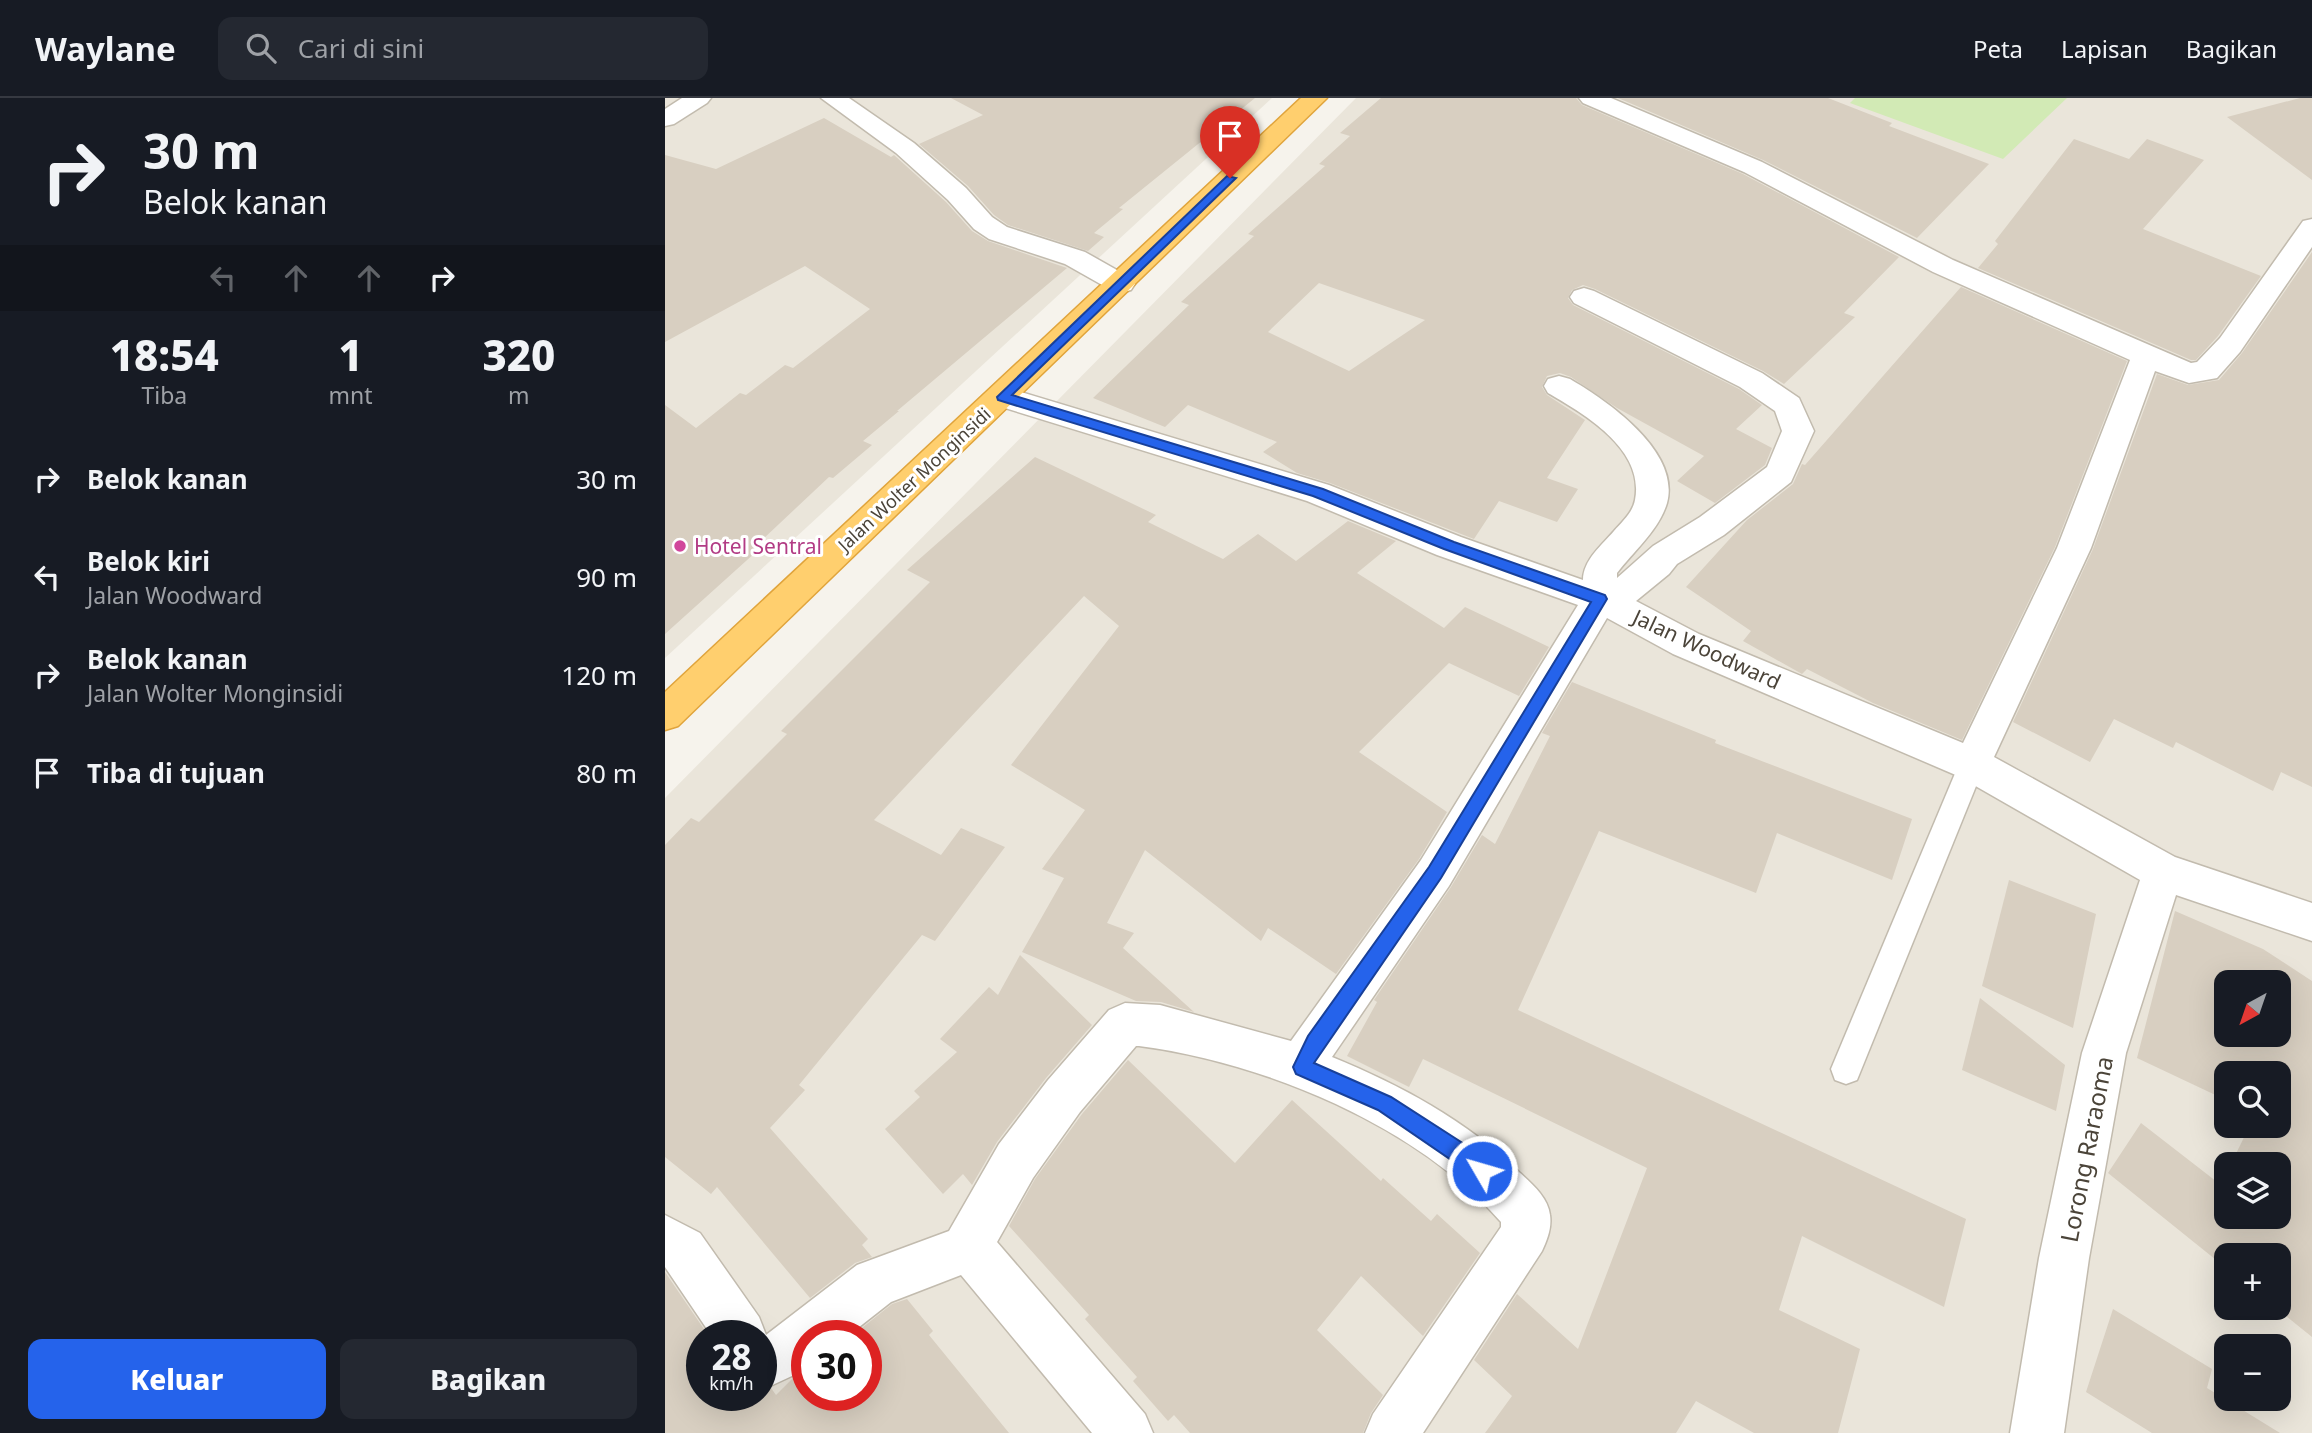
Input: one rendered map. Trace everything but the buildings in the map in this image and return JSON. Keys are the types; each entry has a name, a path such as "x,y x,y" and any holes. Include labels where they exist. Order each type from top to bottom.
{"highway":[{"name":"Jalan Wolter Monginsidi","path":"665,715 1315,98"}],"street":[{"path":"665,119 699,98"},
{"path":"832,98 905,148 957,194 983,223 998,233 1075,258 1121,284"},
{"path":"1591,98 1753,167 1943,266 2189,373 2206,371 2229,345 2312,228"},
{"path":"1302,1067 1315,1043 1435,873 1605,601 1657,565 1665,555 1712,526 1780,474 1798,431 1788,405 1751,380 1584,297"},
{"path":"1972,764 2074,548 2146,356"},
{"path":"1559,386 1606,416 1632,443 1650,474 1648,512 1600,572 1605,601"},
{"name":"Jalan Woodward","path":"1003,397 1318,493 1449,546 1605,601 1686,644 1972,764 2163,872 2312,922"},
{"name":"Lorong Raraoma","path":"2038,1433 2064,1258 2104,1053 2163,872"},
{"path":"828,1320 875,1283 966,1249 1016,1161 1064,1096 1125,1025 1141,1024 1168,1028 1302,1067 1385,1104 1468,1158 1511,1196 1526,1214 1525,1234 1392,1433"},
{"path":"665,1240 683,1250 731,1320"},
{"path":"966,1249 978,1257 1126,1433"}],"lane":[{"path":"1846,1069 1972,764"}],"shaded area":[{"path":"665,98 1272,98 665,658"},
{"path":"1356,98 2312,98 2312,1433 665,1433 665,798"}],"green space":[{"path":"1855,98 2067,98 2003,159 1850,103"}],"place":[{"name":"Hotel Sentral","path":"680,546"}],"route":[{"path":"1230,178 1003,397 1318,493 1449,546 1600,599 1435,873 1315,1043 1302,1067 1385,1104 1468,1158 1482,1171"}]}
